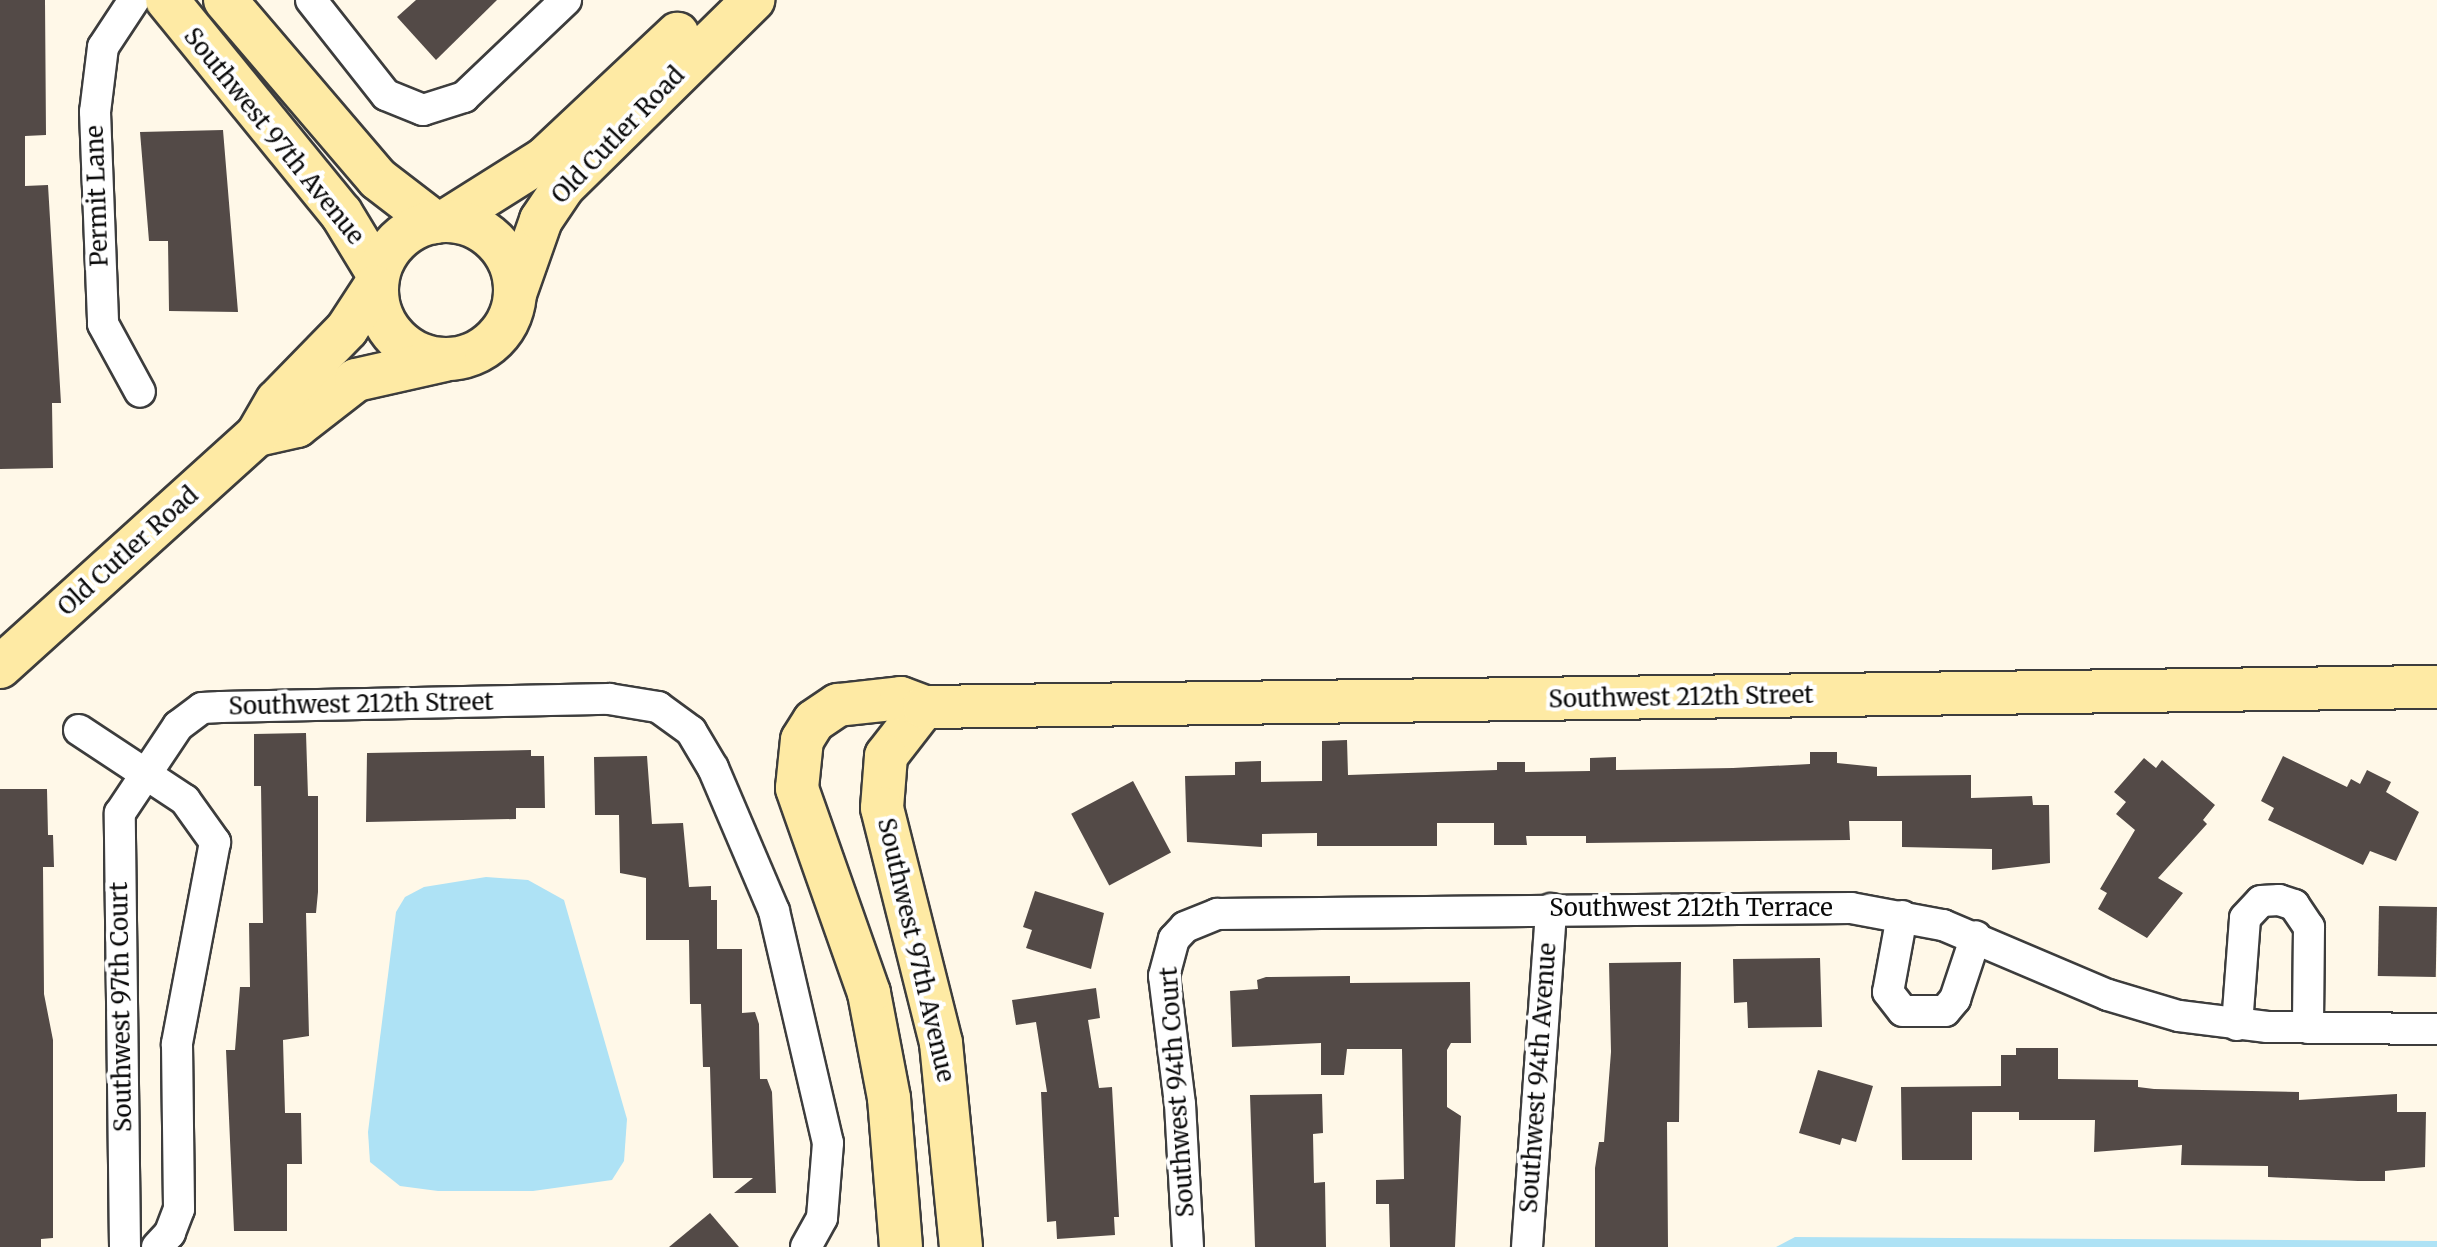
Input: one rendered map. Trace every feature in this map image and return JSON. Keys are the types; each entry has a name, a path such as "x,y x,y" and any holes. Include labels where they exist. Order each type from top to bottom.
{"street":[{"name":"Permit Lane","path":"134,0 103,47 95,112 103,324 140,392"},
{"name":"Southwest 97th Avenue","path":"167,0 341,213 376,280"},
{"name":"Southwest 97th Avenue","path":"225,0 378,179 440,221"},
{"path":"311,0 386,95 410,108 434,110 482,82 566,0"},
{"name":"Old Cutler Road","path":"440,221 544,159 713,0"},
{"name":"Old Cutler Road","path":"516,291 541,220 563,187 753,0"},
{"path":"440,221 474,226 497,242 511,265 516,291 510,318 495,341 472,355 445,360 418,354 395,339 381,316 376,280 397,240 440,221"},
{"name":"Old Cutler Road","path":"0,667 257,435 277,401 339,340 376,280"},
{"name":"Old Cutler Road","path":"257,435 297,426 356,380 445,360"},
{"name":"Southwest 212th Street","path":"924,707 2437,687"},
{"path":"901,1247 891,1111 872,1006 795,772 814,721 838,705 901,698 924,707"},
{"name":"Southwest 212th Street","path":"141,773 178,726 202,708 630,699 682,721 713,768 758,870 801,1009 823,1109 828,1167 822,1218 806,1247"},
{"name":"Southwest 97th Avenue","path":"924,707 886,756 882,808 941,1043 961,1247"},
{"path":"79,730 196,809 212,830 216,853 177,1044 179,1209 174,1226 157,1247"},
{"name":"Southwest 97th Court","path":"125,1247 118,831 128,793 141,773"},
{"path":"2237,1025 2245,918 2261,901 2279,900 2294,905 2309,927 2308,1028"},
{"name":"Southwest 212th Terrace","path":"1174,939 1199,919 1235,912 1810,905 1902,916 1976,936 2108,995 2237,1025 2437,1029"},
{"name":"Southwest 94th Avenue","path":"1527,1247 1551,909"},
{"path":"1902,916 1888,992 1903,1011 1945,1011 1955,999 1976,936"},
{"name":"Southwest 94th Court","path":"1174,939 1164,976 1180,1104 1188,1247"}],"water":[{"path":"486,877 528,880 564,900 627,1119 624,1161 612,1180 533,1191 438,1191 400,1186 370,1162 368,1132 396,912 405,897 424,887"},
{"path":"1795,1237 2437,1241 2437,1247 1776,1247"}],"building":[{"path":"0,0 45,0 46,135 25,136 25,186 48,185 61,403 52,403 53,468 0,469"},
{"path":"416,0 497,0 436,60 397,17"},
{"path":"223,130 238,312 169,311 168,241 149,241 140,132"},
{"path":"306,733 308,796 318,796 316,913 306,913 309,1036 283,1040 285,1113 301,1113 302,1164 287,1164 287,1231 234,1231 226,1050 235,1050 240,987 250,987 249,923 263,923 261,786 254,786 254,734"},
{"path":"1347,740 1348,775 1497,770 1497,762 1525,762 1525,772 1590,771 1590,758 1616,757 1616,770 1733,768 1810,764 1810,752 1837,752 1837,763 1877,767 1877,776 1971,775 1971,798 2032,796 2033,805 2049,805 2050,863 1992,870 1992,849 1902,847 1902,821 1849,821 1850,840 1586,843 1586,836 1526,836 1527,845 1494,845 1494,823 1437,823 1437,846 1317,846 1317,833 1262,834 1262,847 1187,842 1185,776 1235,775 1235,762 1261,761 1261,782 1322,781 1322,741"},
{"path":"531,750 531,756 544,756 545,808 516,808 516,819 366,822 367,753"},
{"path":"647,756 652,824 683,823 689,887 711,886 711,900 717,900 717,949 742,949 742,1013 755,1012 759,1024 760,1079 767,1079 772,1092 776,1193 734,1193 753,1178 713,1178 710,1067 703,1067 701,1004 690,1004 689,940 646,940 646,878 620,873 619,815 595,815 594,757"},
{"path":"2283,756 2347,787 2351,779 2360,784 2367,770 2391,782 2386,792 2419,812 2396,861 2370,851 2363,865 2268,820 2274,808 2261,801"},
{"path":"2144,758 2156,768 2162,760 2215,805 2203,820 2207,824 2158,878 2183,893 2147,938 2098,909 2107,893 2100,889 2135,830 2116,814 2126,802 2114,792"},
{"path":"1133,781 1171,853 1109,885 1071,814"},
{"path":"0,789 47,789 48,835 53,835 54,867 43,867 44,994 53,1040 53,1238 41,1239 41,1247 0,1247"},
{"path":"1035,891 1104,913 1091,969 1026,948 1032,930 1023,927"},
{"path":"2379,906 2437,907 2436,977 2378,976"},
{"path":"1820,958 1822,1027 1748,1028 1747,1002 1734,1003 1733,959"},
{"path":"1681,962 1679,1122 1667,1122 1668,1247 1595,1247 1595,1168 1599,1142 1604,1142 1611,1052 1609,963"},
{"path":"1350,976 1350,983 1470,982 1471,1043 1451,1043 1447,1050 1447,1107 1461,1116 1455,1247 1390,1247 1389,1204 1376,1204 1376,1180 1404,1179 1402,1049 1347,1049 1344,1075 1321,1075 1321,1043 1232,1047 1230,991 1258,989 1257,980 1266,977"},
{"path":"1096,988 1100,1018 1088,1020 1099,1088 1112,1087 1119,1217 1114,1217 1115,1235 1057,1239 1056,1221 1047,1222 1041,1092 1047,1092 1036,1022 1016,1025 1012,1000"},
{"path":"2016,1048 2058,1048 2058,1079 2138,1080 2138,1087 2154,1089 2299,1092 2299,1100 2397,1094 2397,1112 2426,1112 2425,1167 2385,1171 2385,1181 2268,1177 2268,1166 2181,1165 2182,1145 2094,1152 2095,1120 2019,1120 2019,1112 1972,1112 1972,1160 1902,1160 1901,1087 2001,1086 2001,1055 2016,1055"},
{"path":"1818,1070 1873,1086 1856,1142 1842,1138 1840,1145 1799,1133"},
{"path":"1322,1094 1323,1133 1313,1134 1314,1183 1325,1182 1326,1247 1255,1247 1250,1095"},
{"path":"710,1213 739,1247 669,1247"}]}
